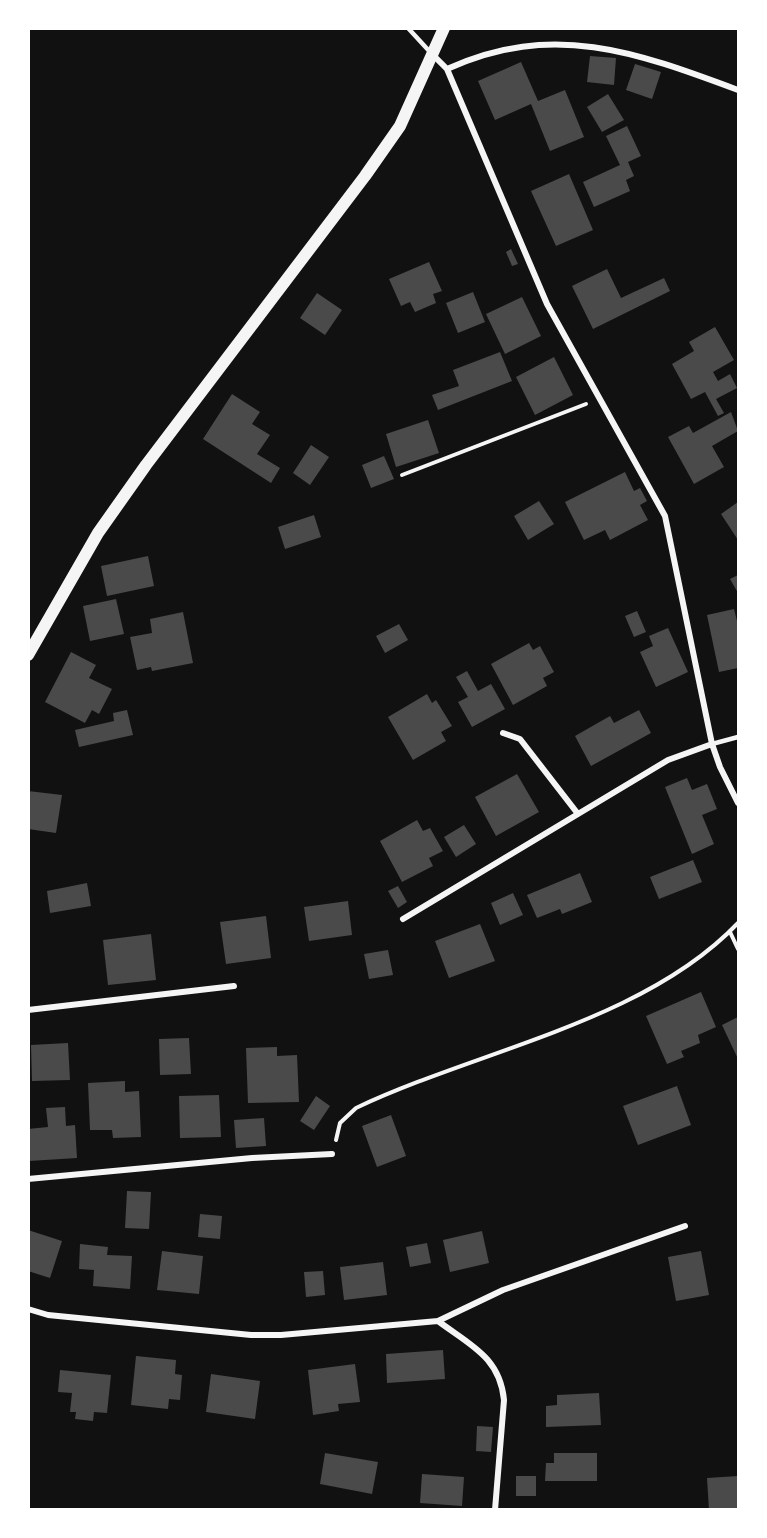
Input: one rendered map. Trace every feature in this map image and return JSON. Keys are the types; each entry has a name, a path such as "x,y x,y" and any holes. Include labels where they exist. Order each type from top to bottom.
{"main road":[{"path":"28,655 98,533 146,465 365,176 400,126 444,28"}],"street":[{"path":"447,69 467,60 514,46 564,44 598,47 632,55 679,68 738,90"},
{"path":"432,54 447,69 528,264 570,350 665,516 712,744 720,767 738,803"},
{"path":"503,733 520,739 578,814"},
{"path":"403,919 668,760 712,744"},
{"path":"28,1010 234,986"},
{"path":"28,1179 252,1158 332,1154"},
{"path":"28,1309 48,1315 251,1335 281,1335 438,1322 503,1290 685,1226"},
{"path":"438,1322 488,1359 498,1370 503,1383 504,1400 495,1509"}],"lane":[{"path":"408,28 432,54"},
{"path":"712,744 738,737"}],"path":[{"path":"402,475 598,399"},
{"path":"332,1154 340,1123 356,1108 539,1037 646,991 679,973 738,923"},
{"path":"730,932 738,949"}],"building":[{"path":"590,56 616,58 614,85 587,82"},
{"path":"521,62 538,101 565,90 584,137 550,151 531,104 495,120 478,81"},
{"path":"635,64 661,72 652,99 626,90"},
{"path":"608,94 624,120 602,132 587,107"},
{"path":"627,126 641,156 628,162 634,176 626,180 630,191 594,207 583,182 620,165 606,136"},
{"path":"569,174 593,230 556,246 531,191"},
{"path":"511,249 518,264 512,266 506,252"},
{"path":"429,262 442,291 433,294 436,303 415,312 410,302 401,306 389,279"},
{"path":"607,269 621,298 664,278 670,291 593,329 572,286"},
{"path":"473,292 485,322 458,333 446,303"},
{"path":"317,293 342,310 325,335 300,318"},
{"path":"522,297 541,336 505,354 486,314"},
{"path":"715,327 734,360 713,372 718,381 730,374 737,388 716,399 724,413 718,416 705,392 691,399 672,364 694,351 689,342"},
{"path":"500,352 512,381 438,410 432,395 459,386 453,370"},
{"path":"554,357 573,395 535,415 516,377"},
{"path":"232,394 260,412 252,424 270,435 257,454 280,468 271,483 203,439"},
{"path":"731,412 738,431 712,446 724,467 694,484 668,437 689,426 693,433"},
{"path":"428,420 439,453 396,467 386,434"},
{"path":"311,445 329,457 310,485 293,473"},
{"path":"384,456 394,479 371,488 362,465"},
{"path":"625,472 634,491 640,488 647,501 640,505 648,520 610,540 605,530 584,540 565,502"},
{"path":"539,501 554,524 528,540 514,516"},
{"path":"738,502 738,540 721,514"},
{"path":"314,515 321,537 285,549 278,527"},
{"path":"148,556 154,586 107,596 101,566"},
{"path":"738,575 738,593 730,579"},
{"path":"116,599 124,634 90,641 83,606"},
{"path":"734,609 738,625 738,668 719,672 707,615"},
{"path":"637,611 646,632 634,637 625,616"},
{"path":"183,612 193,663 152,671 151,667 137,670 130,637 152,633 150,619"},
{"path":"399,624 408,640 385,653 376,636"},
{"path":"668,628 688,672 656,687 640,652 653,646 649,636"},
{"path":"529,643 533,650 540,646 554,672 543,678 547,686 513,705 491,664"},
{"path":"71,652 96,665 89,678 112,689 99,714 92,710 85,723 45,702"},
{"path":"467,671 478,691 491,684 505,709 472,727 458,702 468,697 456,677"},
{"path":"427,694 432,703 436,700 452,726 441,732 446,741 413,760 388,717"},
{"path":"127,710 133,735 79,747 75,730 114,721 113,713"},
{"path":"639,710 651,733 591,766 575,736 610,716 614,723"},
{"path":"517,774 539,812 496,836 475,797"},
{"path":"687,778 692,790 707,784 717,809 702,815 714,844 692,854 665,787"},
{"path":"28,791 62,795 56,833 28,829"},
{"path":"417,820 423,831 430,828 443,851 429,858 433,866 402,882 380,841"},
{"path":"464,825 476,844 456,857 444,837"},
{"path":"693,860 702,882 659,899 650,877"},
{"path":"580,873 592,902 562,914 560,909 537,918 527,895"},
{"path":"87,883 91,906 50,913 47,891"},
{"path":"398,886 407,902 398,908 388,891"},
{"path":"513,893 523,915 500,925 491,903"},
{"path":"348,901 352,935 309,941 304,907"},
{"path":"266,916 271,958 226,964 220,922"},
{"path":"480,924 495,961 449,978 435,941"},
{"path":"151,934 156,980 108,985 103,940"},
{"path":"388,950 393,975 369,979 364,954"},
{"path":"701,992 716,1027 698,1035 700,1043 681,1051 684,1057 667,1064 646,1016"},
{"path":"738,1017 738,1059 722,1025"},
{"path":"189,1038 191,1074 160,1075 159,1039"},
{"path":"68,1043 70,1080 32,1081 31,1045"},
{"path":"277,1047 277,1056 297,1055 299,1102 248,1103 246,1048"},
{"path":"125,1081 125,1092 139,1091 141,1137 113,1138 112,1130 90,1130 88,1083"},
{"path":"677,1086 691,1125 638,1145 623,1106"},
{"path":"219,1095 221,1137 180,1138 179,1096"},
{"path":"316,1096 330,1106 314,1130 300,1121"},
{"path":"65,1107 66,1126 75,1125 77,1158 29,1161 28,1129 48,1127 46,1108"},
{"path":"391,1115 406,1156 377,1167 362,1126"},
{"path":"264,1118 266,1146 236,1148 234,1120"},
{"path":"127,1191 151,1192 149,1229 125,1228"},
{"path":"200,1214 222,1216 220,1239 198,1237"},
{"path":"28,1230 62,1241 50,1278 28,1271"},
{"path":"482,1231 489,1263 450,1272 443,1240"},
{"path":"427,1243 431,1263 410,1267 406,1247"},
{"path":"80,1244 108,1247 107,1255 132,1256 130,1289 93,1286 94,1270 79,1269"},
{"path":"162,1251 203,1256 199,1294 157,1290"},
{"path":"701,1251 709,1295 676,1301 668,1257"},
{"path":"383,1262 387,1295 344,1300 340,1267"},
{"path":"323,1271 325,1295 306,1297 304,1272"},
{"path":"443,1350 445,1379 387,1383 386,1354"},
{"path":"136,1356 176,1360 175,1374 182,1375 180,1400 169,1399 168,1409 131,1405"},
{"path":"355,1364 360,1402 338,1404 339,1411 313,1415 308,1370"},
{"path":"60,1370 111,1375 107,1413 94,1412 93,1421 75,1419 76,1412 70,1412 72,1393 58,1392"},
{"path":"211,1374 260,1381 255,1419 206,1412"},
{"path":"599,1393 601,1425 546,1427 546,1406 557,1405 557,1395"},
{"path":"477,1426 493,1427 491,1452 476,1451"},
{"path":"325,1453 378,1462 372,1494 320,1484"},
{"path":"554,1453 597,1453 597,1481 545,1481 546,1463 554,1463"},
{"path":"422,1474 464,1477 462,1506 420,1503"},
{"path":"516,1476 536,1476 536,1496 516,1496"},
{"path":"738,1476 738,1510 709,1510 707,1478"}]}
